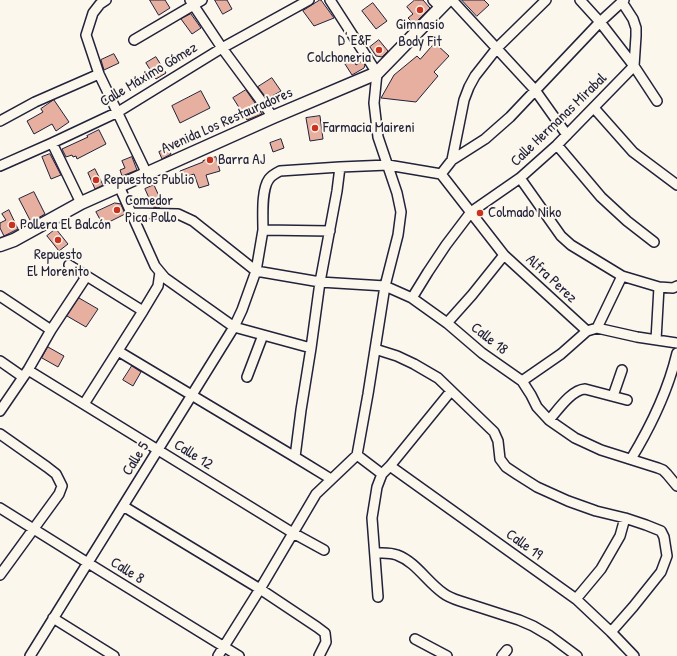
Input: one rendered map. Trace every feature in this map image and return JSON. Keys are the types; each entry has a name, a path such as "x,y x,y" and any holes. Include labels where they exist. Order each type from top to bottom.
{"street":[{"path":"106,0 93,12 86,35 99,74 147,174"},
{"path":"134,40 192,2 202,0"},
{"name":"Calle Máximo Gómez","path":"0,166 118,112 222,48 309,0"},
{"path":"218,656 260,589 316,494 357,455 385,286 398,235 401,212 397,193 378,137 374,103 377,73 330,0"},
{"path":"452,0 535,90 567,135"},
{"path":"452,160 464,100 475,76 497,48 546,0"},
{"path":"580,0 600,22 634,66 657,101"},
{"path":"295,456 300,410 311,348 320,282 338,191 340,167 388,165 441,174 452,160 485,139 510,117 600,22 623,1 633,19 636,28 634,66"},
{"path":"192,2 222,48 273,116"},
{"name":"Avenida Los Restauradores","path":"0,246 119,186 273,116 377,73 441,3"},
{"name":"Calle Hermanas Mirabal","path":"412,298 446,245 471,212 520,178 557,145 634,66"},
{"path":"0,121 35,102 99,74"},
{"path":"594,108 633,152 677,185"},
{"path":"52,143 81,204"},
{"path":"557,145 601,197 627,221 654,242"},
{"name":"Calle 5","path":"30,656 234,327 242,310 256,271 263,230 264,197 269,179 280,171 340,167"},
{"name":"Alfra Perez","path":"441,174 504,255 587,331"},
{"path":"520,178 562,236 576,248 622,276 659,287 673,288 677,286"},
{"path":"119,186 155,266 165,278 234,327 311,348"},
{"path":"131,213 178,214 193,221 256,271"},
{"path":"263,230 330,231"},
{"path":"447,323 504,255"},
{"path":"69,265 143,312"},
{"name":"Calle 18","path":"256,271 320,282 385,286 412,298 447,323 482,353 522,381 537,407 549,420 575,438 601,450 663,470 677,485"},
{"path":"84,404 158,286 160,272"},
{"path":"597,328 622,276"},
{"path":"0,411 86,277"},
{"path":"656,340 659,287"},
{"path":"0,296 51,330"},
{"path":"522,381 561,354 587,331 597,328 636,337 676,343"},
{"path":"247,377 263,335"},
{"path":"375,349 397,356 438,378 494,432 498,441 500,459 506,467 537,487 568,501 625,518 661,531 666,542 667,556 661,572 633,607 610,632"},
{"path":"118,351 295,456 331,480"},
{"path":"631,459 644,437 664,396 677,353"},
{"name":"Calle 12","path":"0,361 84,404 293,533 324,550"},
{"path":"613,396 622,370"},
{"path":"549,420 570,396 581,389 627,400"},
{"path":"378,597 372,518 377,487 382,474 451,391"},
{"path":"0,434 56,474 62,486 59,494 0,575"},
{"path":"357,455 382,474"},
{"name":"Calle 19","path":"390,466 576,599 631,655"},
{"path":"123,506 260,589 325,633 326,642 319,656"},
{"name":"Calle 8","path":"0,508 239,656"},
{"path":"576,599 604,564 620,536 625,518"},
{"path":"375,554 397,554 407,560 443,593 460,601 533,626 550,636 577,656"},
{"path":"53,618 114,656"},
{"path":"415,639 447,656"}],"building":[{"path":"150,0 165,0 170,8 159,15"},
{"path":"215,0 227,0 232,9 223,14"},
{"path":"320,0 334,18 314,26 303,11"},
{"name":"Gimnasio Body Fit","path":"415,0 423,0 430,8 414,24 408,18 413,14 407,7"},
{"path":"462,0 484,0 489,5 477,16"},
{"path":"373,3 387,21 376,29 362,11"},
{"path":"191,14 201,28 192,34 181,19"},
{"name":"D' E&F Colchoneria","path":"379,40 388,51 382,57 376,56 370,47"},
{"path":"435,43 449,56 434,72 438,76 416,102 381,98 394,75 417,56 420,59"},
{"path":"114,54 119,63 104,70 101,60"},
{"path":"156,57 166,73 156,79 146,63"},
{"path":"353,60 356,65 362,61 365,65 364,68 352,75 345,64"},
{"path":"272,78 281,91 267,99 258,87"},
{"path":"246,90 262,114 247,120 233,98"},
{"path":"201,91 210,108 180,123 172,106"},
{"path":"54,100 69,122 56,131 52,124 34,134 27,121 43,112 41,109"},
{"name":"Farmacia Maireni","path":"320,116 323,139 310,141 306,118"},
{"path":"99,130 106,144 77,159 76,156 73,157 72,155 66,157 62,149 88,137 87,136"},
{"path":"281,139 284,148 273,152 270,143"},
{"path":"168,148 171,154 162,159 159,152"},
{"path":"50,154 61,175 51,179 42,157"},
{"path":"132,157 137,170 122,176 120,170 125,168 122,161"},
{"path":"216,157 220,171 206,175 209,185 199,188 194,174 183,178 180,171"},
{"name":"Repuestos Publio","path":"95,169 103,185 95,189 88,173"},
{"path":"154,185 163,205 158,208 153,207 145,189"},
{"path":"34,192 45,214 31,222 19,199"},
{"path":"115,203 121,204 125,214 103,225 96,212"},
{"path":"9,210 18,229 4,236 0,228 0,223 6,220 2,214"},
{"name":"Repuesto El Morenito","path":"56,229 68,244 59,251 47,236"},
{"path":"79,298 98,309 86,327 67,316"},
{"path":"48,347 64,356 58,367 42,358"},
{"path":"132,366 141,372 133,386 123,380"}],"place":[{"name":"Gimnasio Body Fit","path":"420,10"},
{"name":"D' E&F Colchoneria","path":"379,50"},
{"name":"Farmacia Maireni","path":"315,128"},
{"name":"Barra AJ","path":"210,160"},
{"name":"Repuestos Publio","path":"96,180"},
{"name":"Comedor Pica Pollo","path":"117,210"},
{"name":"Colmado Niko","path":"480,213"},
{"name":"Pollera El Balcón","path":"12,225"},
{"name":"Repuesto El Morenito","path":"58,240"}]}
